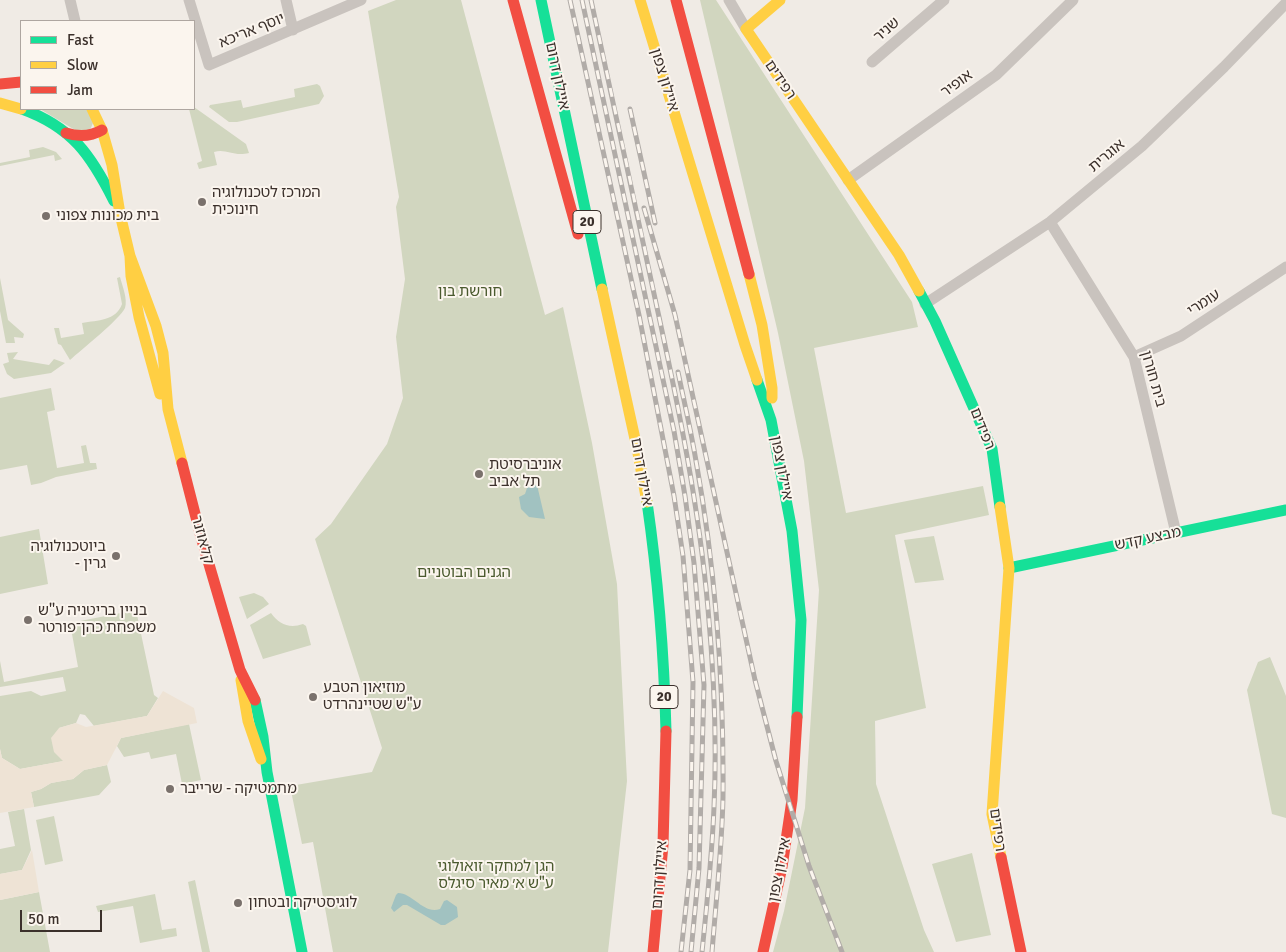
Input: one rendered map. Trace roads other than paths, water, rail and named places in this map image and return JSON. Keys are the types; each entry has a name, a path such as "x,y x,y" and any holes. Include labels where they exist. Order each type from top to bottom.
{"main road":[{"path":"513,0 637,443"},
{"name":"איילון דרום","path":"541,0 618,363 637,443 656,570 665,706 664,823 653,952"},
{"name":"איילון צפון","path":"640,0 745,345 771,420 792,531 799,592 800,649 792,800 782,867 763,952"},
{"path":"676,0 743,247 762,325 772,388 771,420"},
{"path":"746,29 780,0"},
{"name":"רפידים","path":"746,29 899,254 935,321 992,449 1009,568 992,814 1021,952"},
{"path":"0,84 20,82"},
{"name":"קלאוזנר","path":"0,103 20,108"},
{"name":"קלאוזנר","path":"27,110 46,118 81,146 96,166 120,214"},
{"name":"קלאוזנר","path":"92,110 102,130 112,165 120,214 130,256 164,353 168,409 201,537 240,670 243,704 248,725 267,772 302,952"},
{"path":"66,133 84,136 102,130"},
{"name":"מבצע קדש","path":"1009,568 1286,510"}],"street":[{"path":"70,0 75,20"},
{"name":"יוסף אריכא","path":"189,0 209,65 361,0"},
{"path":"286,0 293,30"},
{"name":"רפידים","path":"729,0 746,29"},
{"name":"שניר","path":"872,62 944,0"},
{"name":"אופיר","path":"848,180 996,75 1073,0"},
{"name":"אוגרית","path":"925,304 1050,222 1142,146 1224,68 1286,3"},
{"name":"בית חורון","path":"1050,222 1134,357 1176,533"},
{"name":"עומרי","path":"1134,357 1181,336 1286,267"}],"water":[{"path":"528,485 537,485 545,519 529,517 521,509 519,497 525,494"},
{"path":"398,893 409,896 424,907 434,910 440,909 444,901 447,900 457,907 458,917 445,925 441,925 407,905 403,905 394,912 391,908"}],"railway":[{"path":"570,0 639,315 674,496 683,556 693,682 690,870 681,952"},
{"path":"582,0 674,431 694,563 704,685 699,868 691,952"},
{"path":"591,0 680,417 704,570 712,658 715,757 712,844 702,952"},
{"path":"630,109 655,223"},
{"path":"644,208 675,315 755,680 776,761 809,866 842,952"},
{"path":"678,372 692,439 709,544 720,670 723,797 712,952"}],"place":[{"name":"המרכז לטכנולוגיה חינוכית","path":"202,202"},
{"name":"בית מכונות צפוני","path":"46,216"},
{"name":"אוניברסיטת תל אביב","path":"479,474"},
{"name":"ביוטכנולוגיה - גרין","path":"116,556"},
{"name":"בניין בריטניה ע''ש משפחת כהן־פורטר","path":"28,620"},
{"name":"מוזיאון הטבע ע\"ש שטיינהרדט","path":"313,697"},
{"name":"מתמטיקה - שרייבר","path":"170,789"},
{"name":"לוגיסטיקה ובטחון","path":"238,903"}],"park label":[{"name":"חורשת בון","path":"470,292"},
{"name":"הגנים הבוטניים","path":"464,573"},
{"name":"הגן למחקר זואולוגי ע\"ש א׳ מאיר סיגלס","path":"496,876"}]}
